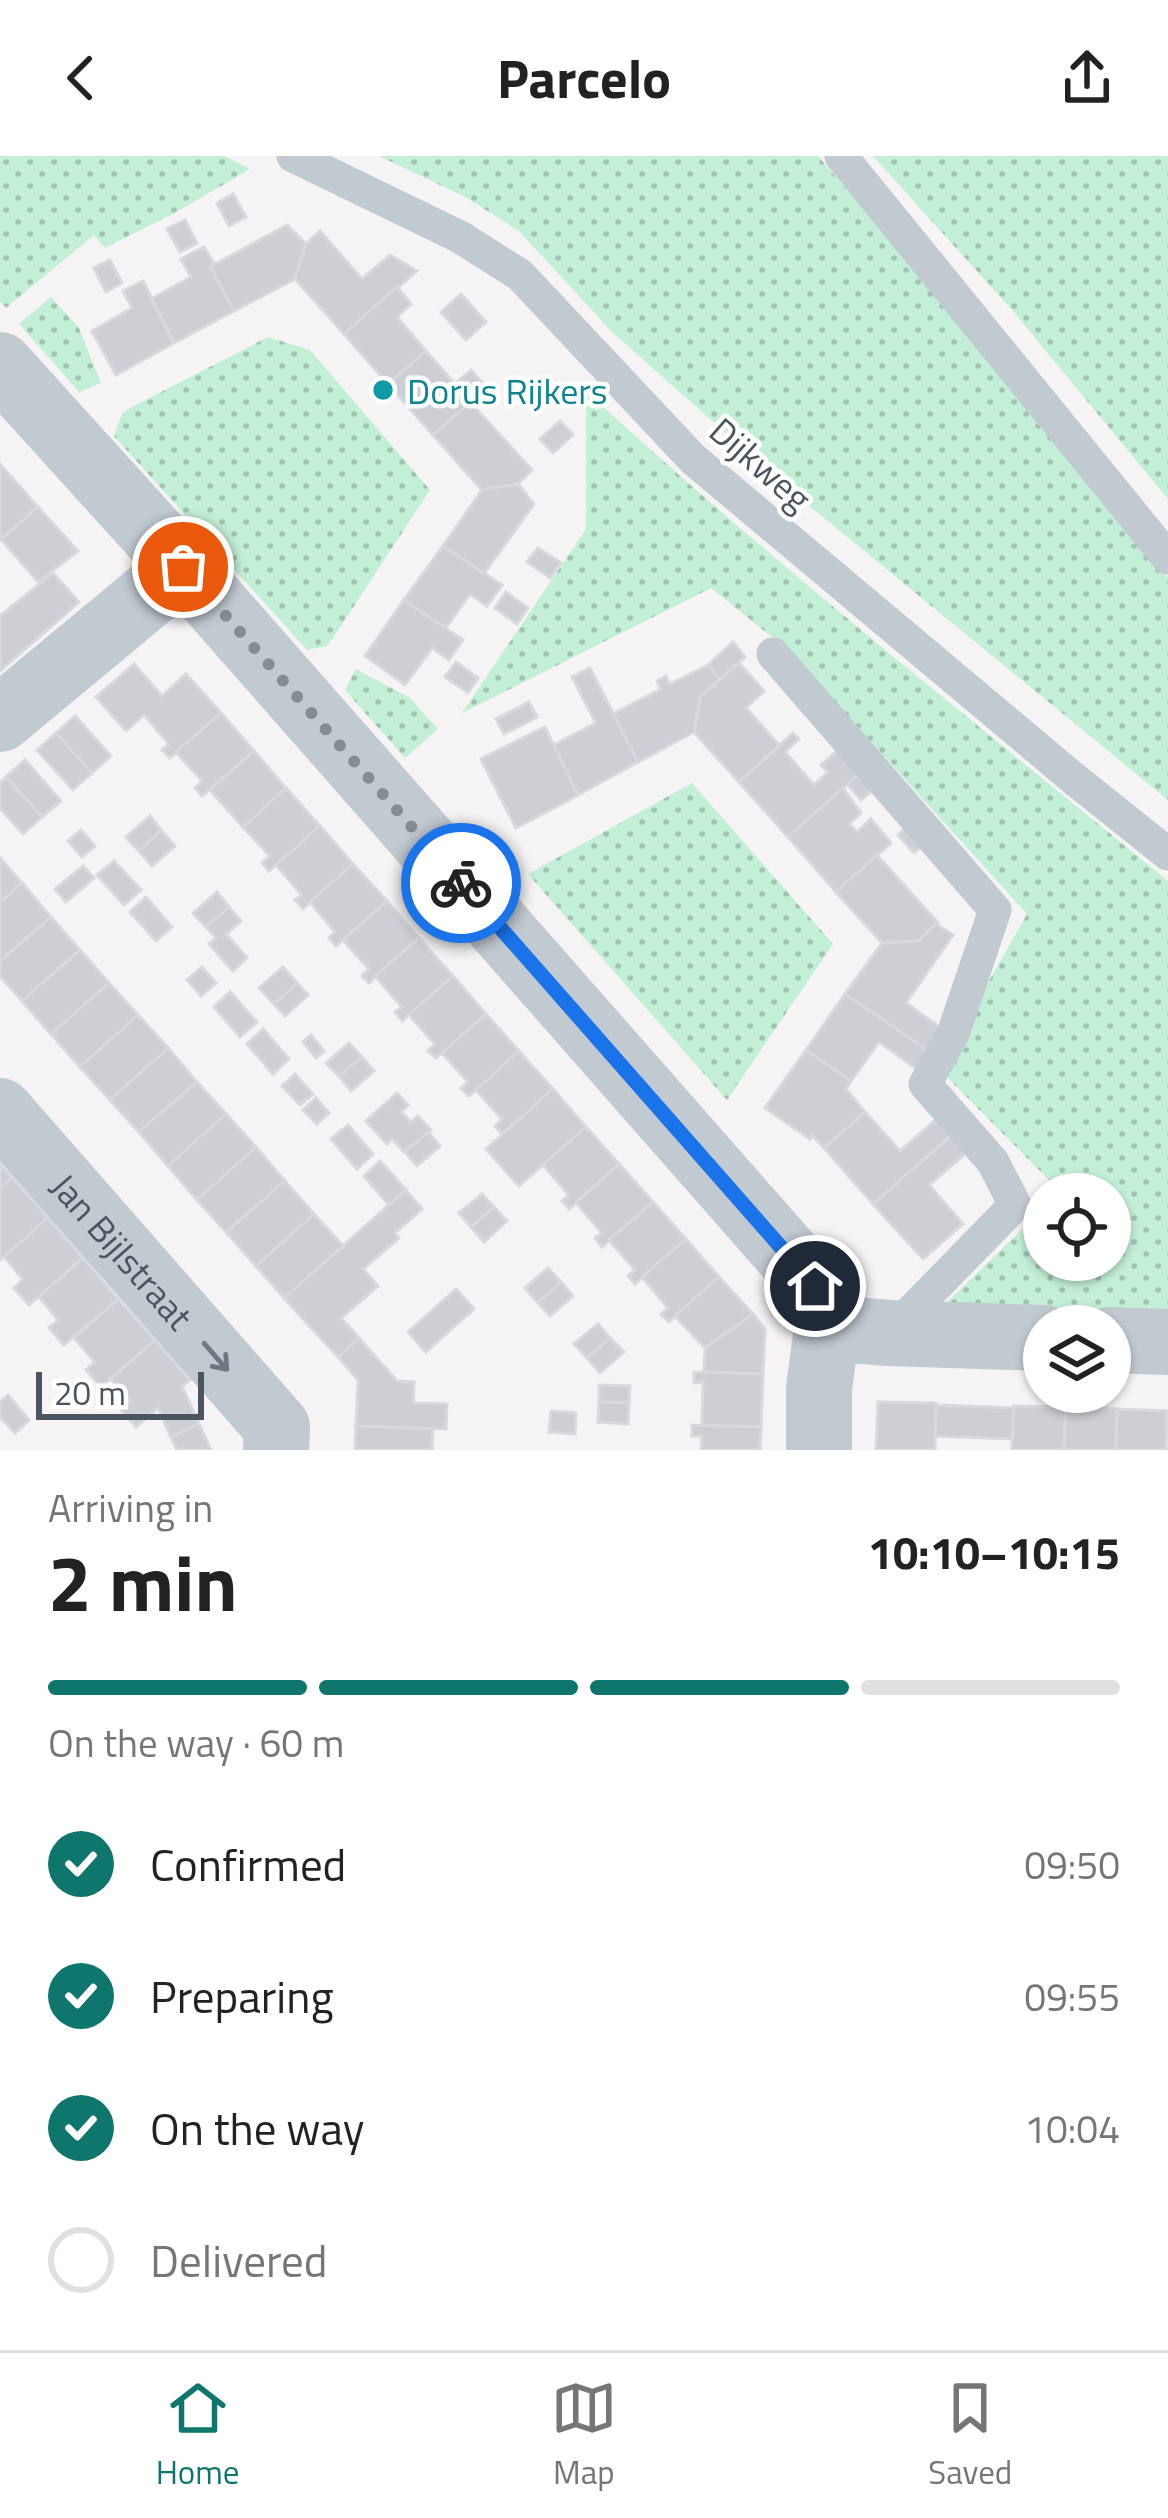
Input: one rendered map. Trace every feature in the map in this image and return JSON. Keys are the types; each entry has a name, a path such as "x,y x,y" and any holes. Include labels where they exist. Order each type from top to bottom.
{"street":[{"path":"0,365 858,1331 1023,1337"},
{"path":"0,719 183,567"},
{"name":"Jan Bijlstraat","path":"0,1112 278,1427 276,1450"},
{"path":"819,1450 819,1389 858,1331"},
{"path":"1131,1341 1168,1342"}],"lane":[{"name":"Dijkweg","path":"293,156 460,237 520,275 692,459 1168,854"},
{"path":"841,156 1168,558"},
{"path":"773,654 995,910 952,1034 925,1084 994,1162 1016,1205 858,1331"}],"green space":[{"path":"0,156 224,156 250,169 105,248 94,235 6,308 0,301"},
{"path":"379,156 818,156 1168,578 1168,800 790,490 612,332 519,231 467,198"},
{"path":"873,156 1168,156 1168,499 1013,311"},
{"path":"51,297 79,328 101,383 79,392 19,324"},
{"path":"268,337 310,350 430,490 331,641 307,650 114,436 128,409"},
{"path":"586,391 800,579 1168,881 1168,1312 1131,1312 1131,1305 939,1310 1023,1228 1023,1281 1131,1281 1131,1173 1042,1173 939,1069 1027,914 787,649 711,588 462,713 586,529"},
{"path":"356,669 410,698 438,729 405,758 345,690"},
{"path":"692,783 833,944 727,1100 528,874"}],"building":[{"path":"233,194 246,217 229,226 217,203"},
{"path":"185,220 197,243 180,252 167,229"},
{"path":"287,225 306,244 295,279 234,311 210,267"},
{"path":"320,231 362,279 390,255 417,271 344,334 295,279 306,244"},
{"path":"204,247 234,311 174,343 151,299 191,277 181,259"},
{"path":"110,260 122,283 106,292 94,268"},
{"path":"143,281 174,343 116,375 92,331 132,308 123,291"},
{"path":"397,287 411,304 397,317 426,351 388,384 344,334"},
{"path":"461,294 486,322 466,340 441,312"},
{"path":"426,351 455,384 471,370 488,389 433,435 388,384"},
{"path":"470,402 532,470 518,484 482,490 433,435"},
{"path":"560,421 573,435 553,453 540,439"},
{"path":"0,464 38,507 0,540"},
{"path":"518,484 534,504 483,575 443,546 482,490"},
{"path":"38,507 78,551 38,582 1,539"},
{"path":"443,546 502,585 487,606 470,594 445,629 404,600"},
{"path":"538,548 561,563 550,578 527,562"},
{"path":"53,573 79,602 0,671 0,616"},
{"path":"506,592 528,608 517,624 495,608"},
{"path":"404,600 463,640 449,660 432,648 405,685 365,656"},
{"path":"733,642 745,657 720,679 708,665"},
{"path":"456,662 478,678 468,693 445,677"},
{"path":"739,663 764,691 746,708 780,746 739,782 694,732 700,697"},
{"path":"134,664 162,696 186,674 221,713 170,758 162,750 169,744 144,715 126,731 96,697"},
{"path":"708,665 720,679 700,697 694,732 638,762 613,714 661,689 657,681 666,676 670,684"},
{"path":"590,668 638,762 578,795 552,746 596,723 572,677"},
{"path":"529,702 537,717 504,734 496,719"},
{"path":"221,713 254,751 202,796 195,788 202,781 176,752"},
{"path":"75,716 111,756 92,773 56,733"},
{"path":"545,727 578,795 516,828 481,759"},
{"path":"56,733 92,773 73,790 37,750"},
{"path":"793,733 799,739 785,752 814,785 828,772 821,765 846,743 868,766 788,837 739,782"},
{"path":"254,751 286,788 243,827 210,790"},
{"path":"25,760 61,801 42,817 6,777"},
{"path":"868,766 881,782 861,800 847,784"},
{"path":"6,777 42,817 23,834 0,808 0,783"},
{"path":"286,788 320,826 269,871 262,863 270,856 243,827"},
{"path":"843,788 861,813 849,824 857,832 871,819 891,843 836,892 788,837"},
{"path":"150,816 161,830 139,851 126,837"},
{"path":"915,820 931,838 914,853 898,835"},
{"path":"320,826 353,864 303,909 295,900 302,895 276,865"},
{"path":"81,830 95,846 82,857 68,841"},
{"path":"161,830 175,846 152,866 139,851"},
{"path":"877,855 938,923 918,941 882,943 836,892"},
{"path":"0,858 22,883 0,902"},
{"path":"114,861 141,890 124,905 97,875"},
{"path":"353,864 387,901 336,946 329,938 335,932 310,902"},
{"path":"83,866 94,878 66,902 55,889"},
{"path":"22,883 51,917 0,961 0,902"},
{"path":"217,892 229,907 206,927 193,913"},
{"path":"146,897 172,927 156,941 130,912"},
{"path":"387,901 419,938 369,983 362,976 369,969 343,940"},
{"path":"229,907 241,921 226,934 247,958 233,971 209,944 216,938 206,927"},
{"path":"51,917 80,950 22,1001 0,976 0,961"},
{"path":"936,924 953,935 906,1003 948,1033 933,1054 845,994 882,943 918,941"},
{"path":"419,938 453,976 402,1021 395,1012 402,1007 375,976"},
{"path":"80,950 109,983 51,1034 22,1001"},
{"path":"202,967 216,983 201,996 187,980"},
{"path":"283,967 297,983 274,1004 259,988"},
{"path":"453,976 486,1014 436,1058 428,1051 435,1044 409,1015"},
{"path":"109,983 138,1015 80,1067 51,1034"},
{"path":"297,983 308,995 285,1016 274,1004"},
{"path":"230,992 257,1022 240,1037 214,1007"},
{"path":"845,994 933,1054 921,1072 879,1042 851,1081 806,1050"},
{"path":"486,1014 519,1051 469,1096 461,1088 468,1082 442,1053"},
{"path":"138,1015 168,1048 110,1100 80,1067"},
{"path":"263,1029 289,1059 273,1074 247,1044"},
{"path":"311,1035 324,1051 316,1058 303,1042"},
{"path":"349,1043 362,1057 339,1076 326,1063"},
{"path":"168,1048 197,1082 139,1132 110,1100"},
{"path":"806,1050 851,1081 846,1089 865,1112 824,1148 812,1135 810,1139 765,1108"},
{"path":"519,1051 553,1089 502,1134 495,1126 502,1119 476,1090"},
{"path":"362,1057 374,1071 351,1091 339,1076"},
{"path":"295,1074 313,1094 300,1105 282,1086"},
{"path":"197,1082 226,1114 168,1166 139,1132"},
{"path":"553,1089 586,1127 519,1186 486,1149"},
{"path":"397,1093 408,1105 401,1112 411,1122 418,1116 431,1130 404,1152 392,1139 387,1144 366,1121"},
{"path":"316,1098 329,1113 317,1124 303,1110"},
{"path":"865,1112 900,1151 938,1118 952,1135 873,1204 824,1148"},
{"path":"226,1114 256,1147 197,1200 168,1166"},
{"path":"348,1125 373,1154 357,1169 331,1139"},
{"path":"586,1127 619,1164 569,1209 562,1201 569,1195 543,1165"},
{"path":"428,1132 440,1146 417,1166 405,1152"},
{"path":"952,1135 967,1152 929,1185 963,1224 923,1259 873,1204"},
{"path":"256,1147 285,1181 226,1232 197,1200"},
{"path":"380,1161 406,1190 389,1205 364,1176"},
{"path":"0,1164 12,1177 0,1188"},
{"path":"619,1164 653,1202 602,1247 595,1238 602,1233 576,1203"},
{"path":"12,1177 48,1218 0,1260 0,1188"},
{"path":"285,1181 314,1214 256,1266 226,1232"},
{"path":"406,1190 422,1209 395,1233 399,1238 363,1269 378,1286 341,1318 359,1338 338,1357 284,1298"},
{"path":"482,1194 494,1207 471,1227 459,1213"},
{"path":"653,1202 686,1239 635,1284 628,1276 635,1270 609,1240"},
{"path":"494,1207 507,1221 484,1242 471,1227"},
{"path":"314,1214 343,1246 284,1298 256,1266"},
{"path":"48,1218 83,1258 29,1305 14,1288 23,1279 4,1257"},
{"path":"686,1239 719,1277 669,1322 661,1314 668,1308 642,1277"},
{"path":"83,1258 118,1299 64,1345 49,1328 58,1320 39,1297"},
{"path":"548,1268 561,1282 538,1303 525,1288"},
{"path":"719,1277 753,1314 705,1348 675,1316"},
{"path":"561,1282 573,1296 550,1316 538,1303"},
{"path":"456,1289 474,1309 426,1352 408,1332"},
{"path":"118,1299 155,1340 101,1387 86,1370 95,1362 74,1338"},
{"path":"753,1314 765,1329 763,1374 704,1372 705,1348"},
{"path":"598,1324 610,1338 587,1358 574,1344"},
{"path":"359,1338 397,1381 414,1382 413,1403 447,1404 446,1429 356,1426 358,1380 338,1357"},
{"path":"610,1338 624,1352 600,1373 587,1358"},
{"path":"155,1340 190,1380 182,1386 199,1424 171,1437 158,1408 136,1427 121,1410 130,1401 111,1379"},
{"path":"694,1372 763,1374 761,1427 702,1426 703,1382 694,1383"},
{"path":"599,1385 630,1386 629,1403 599,1402"},
{"path":"8,1395 29,1420 15,1433 0,1417 0,1402"},
{"path":"599,1402 629,1403 628,1424 598,1422"},
{"path":"878,1402 936,1403 935,1450 876,1450"},
{"path":"936,1405 1014,1408 1012,1439 935,1436"},
{"path":"1014,1406 1023,1406 1023,1413 1066,1413 1064,1450 1012,1450"},
{"path":"551,1411 576,1413 575,1434 549,1432"},
{"path":"1167,1411 1166,1450 1116,1450 1117,1413"},
{"path":"1066,1413 1117,1413 1116,1450 1064,1450"},
{"path":"199,1424 211,1450 177,1450 171,1437"},
{"path":"692,1425 761,1427 760,1450 701,1450 702,1436 692,1436"},
{"path":"356,1426 433,1429 432,1450 355,1450"}],"way so far":[{"path":"183,567 461,883"}],"place":[{"name":"Dorus Rijkers","path":"383,390"}],"route":[{"path":"461,883 815,1286"}]}
